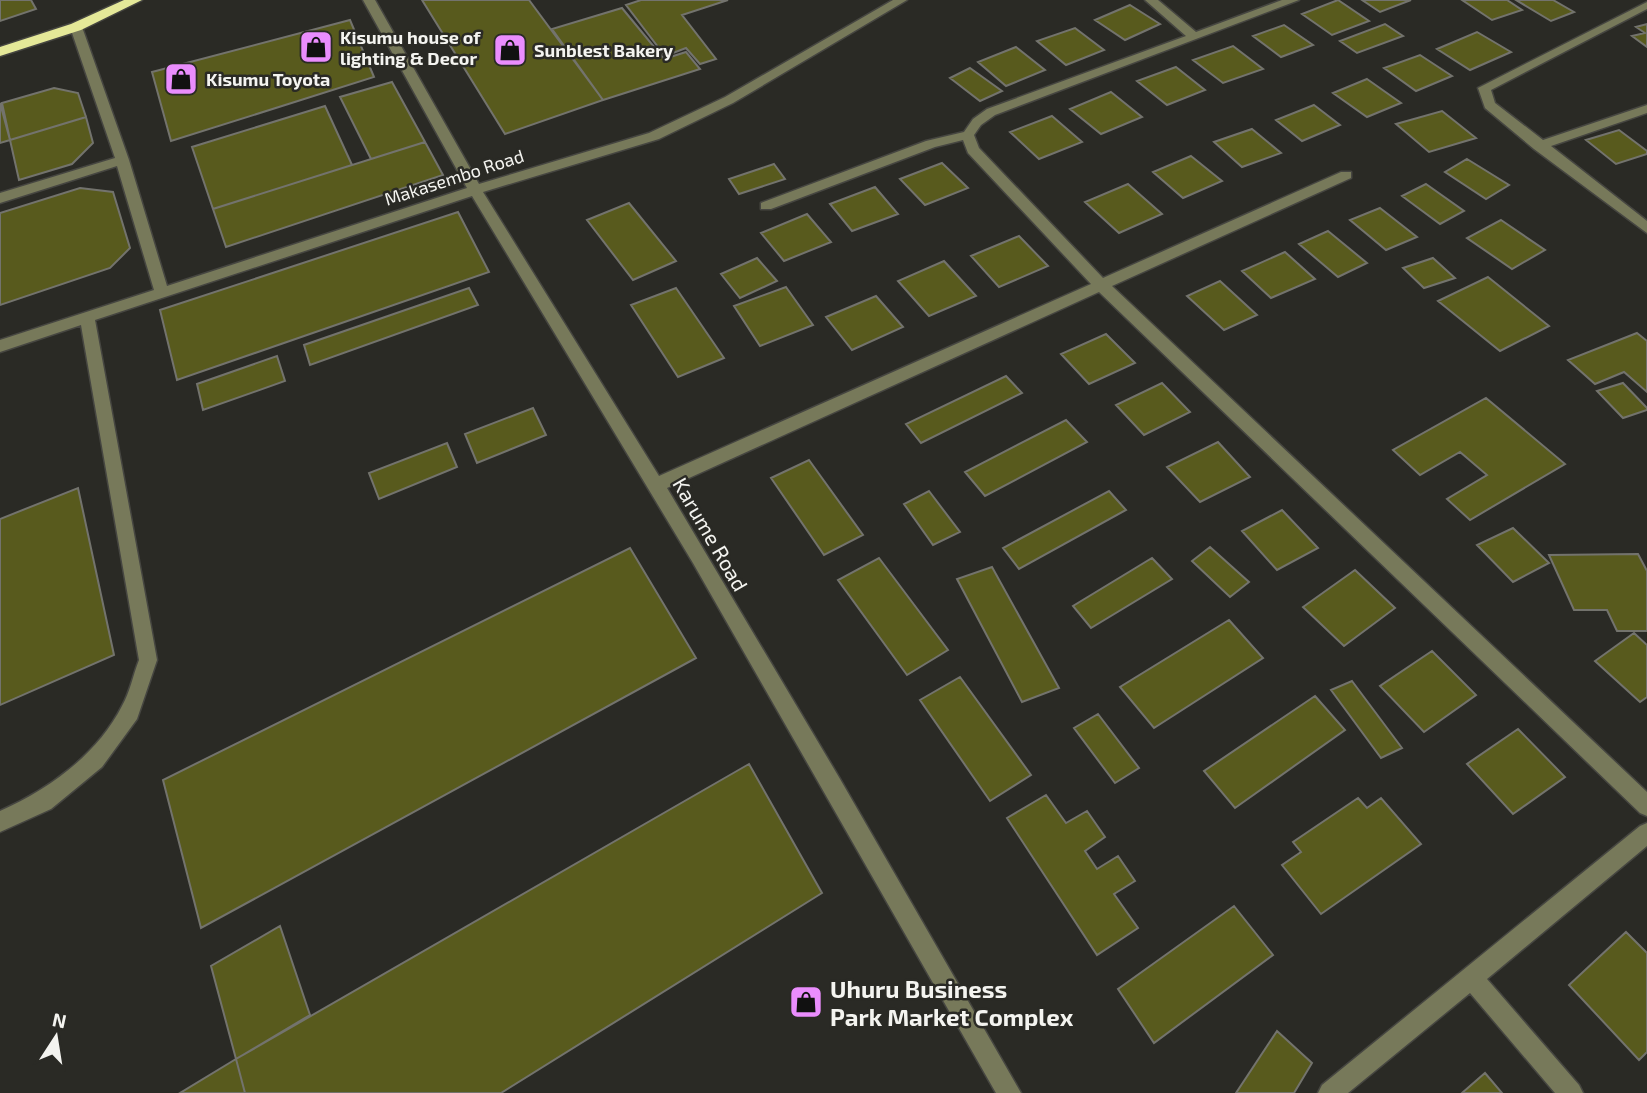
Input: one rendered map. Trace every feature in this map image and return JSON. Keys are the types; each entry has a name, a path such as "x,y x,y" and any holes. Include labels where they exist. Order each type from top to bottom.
{"highway":[{"path":"0,52 76,27 135,0"}],"street":[{"name":"Karume Road","path":"369,0 475,190 656,485 1009,1093"},
{"name":"Makasembo Road","path":"0,346 475,190 654,136 729,100 901,0"},
{"path":"1151,0 1193,36"},
{"path":"766,206 931,144 968,135 977,122 991,112 1293,0"},
{"path":"1647,5 1484,88 1489,106 1647,228"},
{"path":"76,27 122,160 162,293"},
{"path":"1539,146 1647,109"},
{"path":"968,135 973,150 1100,284 1647,806"},
{"path":"0,198 122,160"},
{"path":"656,485 1346,174"},
{"path":"0,822 44,802 95,760 131,712 148,660 87,316"},
{"path":"1330,1093 1647,834"},
{"path":"1471,977 1571,1093"}],"building":[{"path":"0,0 31,0 36,9 0,21"},
{"name":"Sunblest Bakery","path":"422,0 529,0 603,100 505,134"},
{"path":"641,0 728,0 682,15 716,59 700,64 686,48 665,56 626,5"},
{"path":"1338,0 1369,21 1332,35 1302,14"},
{"path":"1362,0 1411,0 1380,12"},
{"path":"1462,0 1507,0 1522,10 1492,20"},
{"path":"1516,0 1553,0 1574,12 1551,21"},
{"path":"1130,5 1160,24 1125,40 1095,20"},
{"path":"622,8 664,59 686,52 700,69 603,100 552,29"},
{"path":"350,20 374,77 171,141 152,72"},
{"path":"1385,24 1403,36 1357,53 1340,41"},
{"path":"1647,24 1647,47 1632,36 1645,33 1636,27"},
{"path":"1284,25 1313,45 1281,57 1253,36"},
{"path":"1075,28 1104,50 1066,65 1037,41"},
{"path":"1477,32 1511,52 1470,70 1437,49"},
{"path":"1233,46 1263,69 1223,83 1193,60"},
{"path":"1016,47 1045,70 1006,86 978,62"},
{"path":"1420,55 1452,76 1416,91 1384,68"},
{"path":"1176,67 1205,90 1167,105 1137,81"},
{"path":"970,68 1002,91 980,101 950,78"},
{"path":"1367,79 1401,103 1367,117 1333,93"},
{"path":"392,82 425,142 371,159 340,97"},
{"path":"54,88 78,93 86,117 10,140 2,103"},
{"path":"1111,92 1142,117 1101,134 1070,109"},
{"path":"0,103 10,140 0,143"},
{"path":"1314,105 1340,125 1302,141 1276,120"},
{"path":"325,106 352,165 213,209 192,147"},
{"path":"1442,111 1476,138 1429,152 1396,124"},
{"path":"1052,116 1082,142 1039,159 1010,132"},
{"path":"86,117 93,143 72,164 19,180 10,140"},
{"path":"1252,129 1281,153 1242,167 1214,142"},
{"path":"1619,130 1647,151 1647,154 1616,164 1586,140"},
{"path":"425,142 443,175 226,247 213,209"},
{"path":"1191,156 1222,181 1183,198 1153,172"},
{"path":"1467,159 1509,185 1486,199 1445,172"},
{"path":"942,163 968,188 925,205 900,179"},
{"path":"774,164 785,179 739,194 729,179"},
{"path":"1128,184 1162,214 1119,233 1085,202"},
{"path":"1426,184 1464,211 1440,224 1402,196"},
{"path":"875,187 898,214 852,231 830,204"},
{"path":"80,188 113,192 130,248 110,268 0,305 0,213"},
{"path":"629,203 676,261 633,280 587,220"},
{"path":"1380,208 1417,237 1386,250 1350,220"},
{"path":"458,212 489,272 177,380 160,310"},
{"path":"807,214 831,242 784,261 761,233"},
{"path":"1501,220 1545,250 1512,269 1467,238"},
{"path":"1328,231 1367,263 1338,277 1299,244"},
{"path":"1019,236 1048,266 999,287 971,256"},
{"path":"1285,252 1315,279 1271,298 1242,271"},
{"path":"757,258 777,281 740,298 721,274"},
{"path":"1433,258 1455,278 1424,288 1403,268"},
{"path":"944,261 976,296 929,316 898,281"},
{"path":"1488,277 1549,326 1500,351 1438,301"},
{"path":"1220,281 1257,315 1224,330 1187,296"},
{"path":"786,287 813,325 760,346 734,306"},
{"path":"469,288 478,305 310,365 304,345"},
{"path":"676,288 724,358 678,377 631,305"},
{"path":"876,296 903,327 852,350 826,317"},
{"path":"1637,333 1647,341 1647,392 1624,372 1595,384 1568,360"},
{"path":"1106,334 1135,363 1089,384 1061,354"},
{"path":"277,356 285,381 203,410 197,384"},
{"path":"1006,376 1022,393 921,443 906,424"},
{"path":"1162,383 1190,412 1144,435 1116,405"},
{"path":"1623,383 1647,410 1623,418 1597,391"},
{"path":"1486,398 1565,464 1470,520 1447,499 1487,475 1460,452 1420,475 1393,450"},
{"path":"533,408 546,435 477,463 465,434"},
{"path":"1066,420 1087,442 985,496 965,472"},
{"path":"1218,442 1250,477 1200,502 1167,467"},
{"path":"447,443 457,467 379,499 369,473"},
{"path":"809,460 863,535 824,555 771,478"},
{"path":"78,488 114,655 0,705 0,519"},
{"path":"929,491 960,532 933,545 904,504"},
{"path":"1109,491 1126,510 1019,569 1003,548"},
{"path":"1282,510 1318,548 1277,570 1242,531"},
{"path":"1513,528 1549,563 1513,582 1477,545"},
{"path":"1210,547 1249,582 1230,597 1192,561"},
{"path":"630,548 696,658 201,928 163,780"},
{"path":"1638,554 1647,571 1647,631 1617,631 1607,610 1574,610 1549,555"},
{"path":"879,558 948,650 907,675 838,580"},
{"path":"1152,558 1172,579 1091,628 1073,606"},
{"path":"992,567 1059,688 1022,702 957,579"},
{"path":"1355,570 1395,608 1344,646 1303,607"},
{"path":"1229,620 1263,658 1154,728 1120,687"},
{"path":"1634,633 1647,645 1647,697 1640,702 1595,661"},
{"path":"1432,651 1476,695 1424,732 1380,686"},
{"path":"960,677 1031,775 990,801 920,700"},
{"path":"1352,681 1402,748 1381,758 1331,690"},
{"path":"1315,696 1345,730 1235,808 1204,771"},
{"path":"1098,714 1139,768 1115,783 1074,728"},
{"path":"1518,729 1565,777 1513,814 1467,764"},
{"path":"749,764 822,893 501,1093 245,1093 236,1059"},
{"path":"1046,795 1066,823 1087,811 1105,837 1085,851 1097,869 1118,856 1135,881 1114,894 1138,928 1097,955 1007,818"},
{"path":"1358,798 1367,808 1381,798 1421,844 1321,914 1282,865 1301,852 1293,842"},
{"path":"1234,906 1273,955 1154,1043 1118,989"},
{"path":"280,926 310,1015 236,1059 211,966"},
{"path":"1626,932 1647,953 1647,1052 1639,1060 1569,985"},
{"path":"1277,1031 1312,1063 1294,1093 1236,1093"},
{"path":"236,1059 245,1093 180,1093"},
{"path":"1485,1073 1502,1093 1462,1093"}],"place":[{"name":"Kisumu house of lighting & Decor","path":"316,47"},
{"name":"Sunblest Bakery","path":"510,50"},
{"name":"Kisumu Toyota","path":"181,79"},
{"name":"Uhuru Business Park Market Complex","path":"806,1002"}]}
